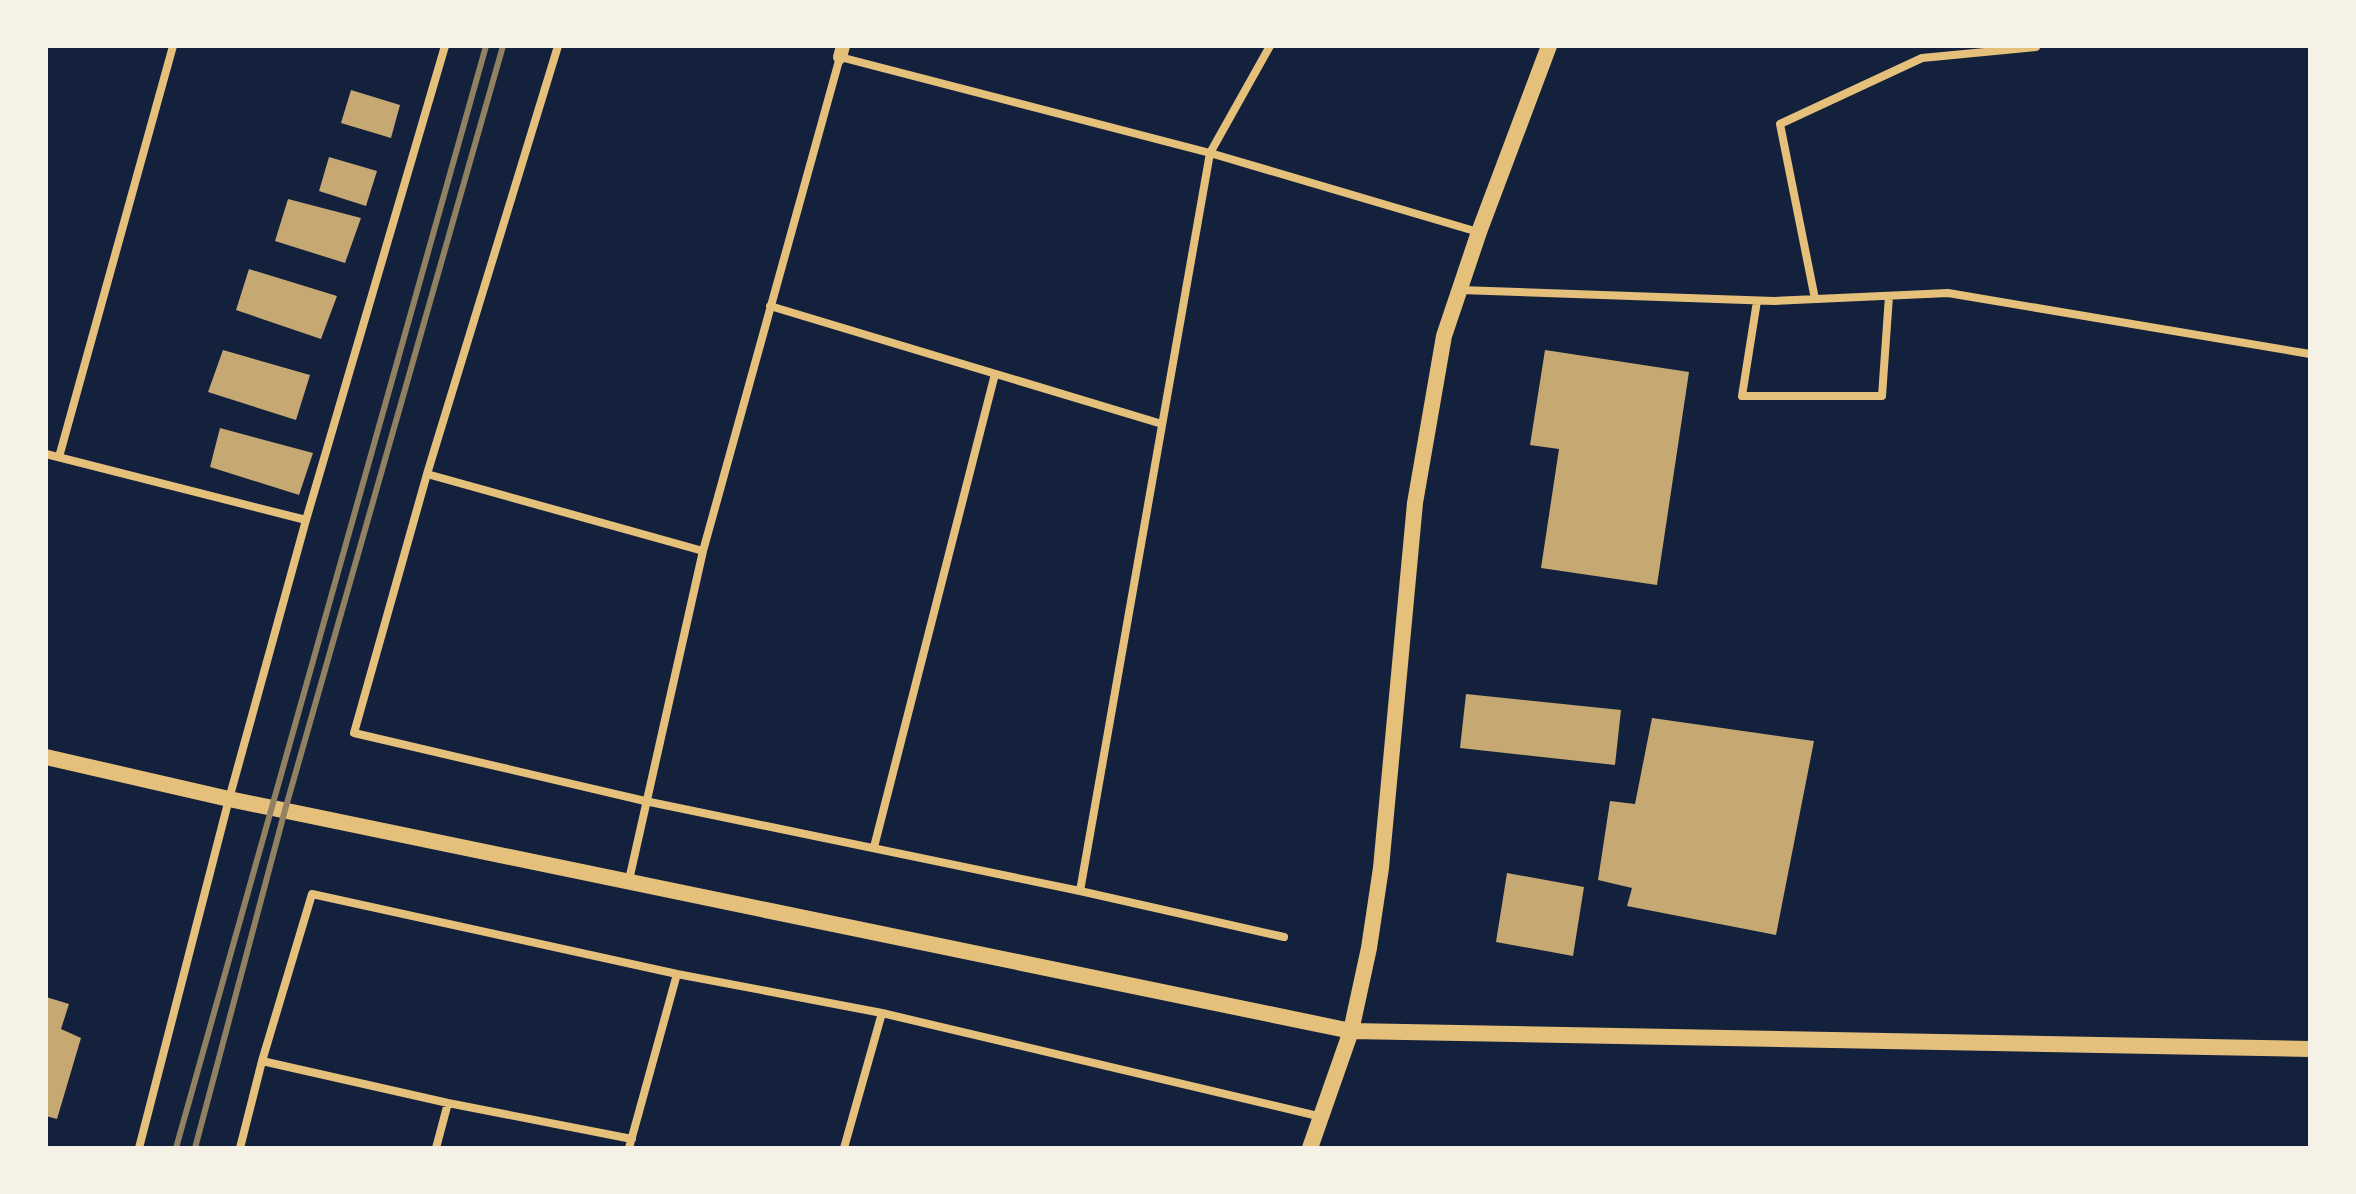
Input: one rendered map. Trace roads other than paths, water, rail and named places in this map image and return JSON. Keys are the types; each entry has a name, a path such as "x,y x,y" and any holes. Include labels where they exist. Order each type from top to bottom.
{"main road":[{"path":"1310,1148 1351,1031 1369,948 1381,868 1415,503 1444,336 1479,232 1549,46"},
{"path":"46,757 229,799 1351,1031 2310,1049"}],"street":[{"path":"59,457 173,46"},
{"path":"139,1148 229,799 306,520 445,46"},
{"path":"558,46 427,474 354,733 645,801 874,847 1284,937"},
{"path":"1080,891 1210,153 1270,46"},
{"path":"1815,299 1780,124 1922,58 2036,47"},
{"path":"629,880 703,551 841,52 1210,153 1479,232"},
{"path":"1459,290 1757,301 1948,293 2310,354"},
{"path":"1757,301 1742,396 1882,396 1889,296"},
{"path":"770,306 1162,424"},
{"path":"874,847 995,374"},
{"path":"46,454 306,520"},
{"path":"427,474 703,551"},
{"path":"240,1148 262,1061 312,894 677,974 882,1013 1322,1117"},
{"path":"262,1061 630,1143 677,974"},
{"path":"844,1148 882,1013"},
{"path":"436,1148 448,1103"}],"railway":[{"path":"176,1148 486,46"},
{"path":"195,1148 285,810 503,46"}]}
